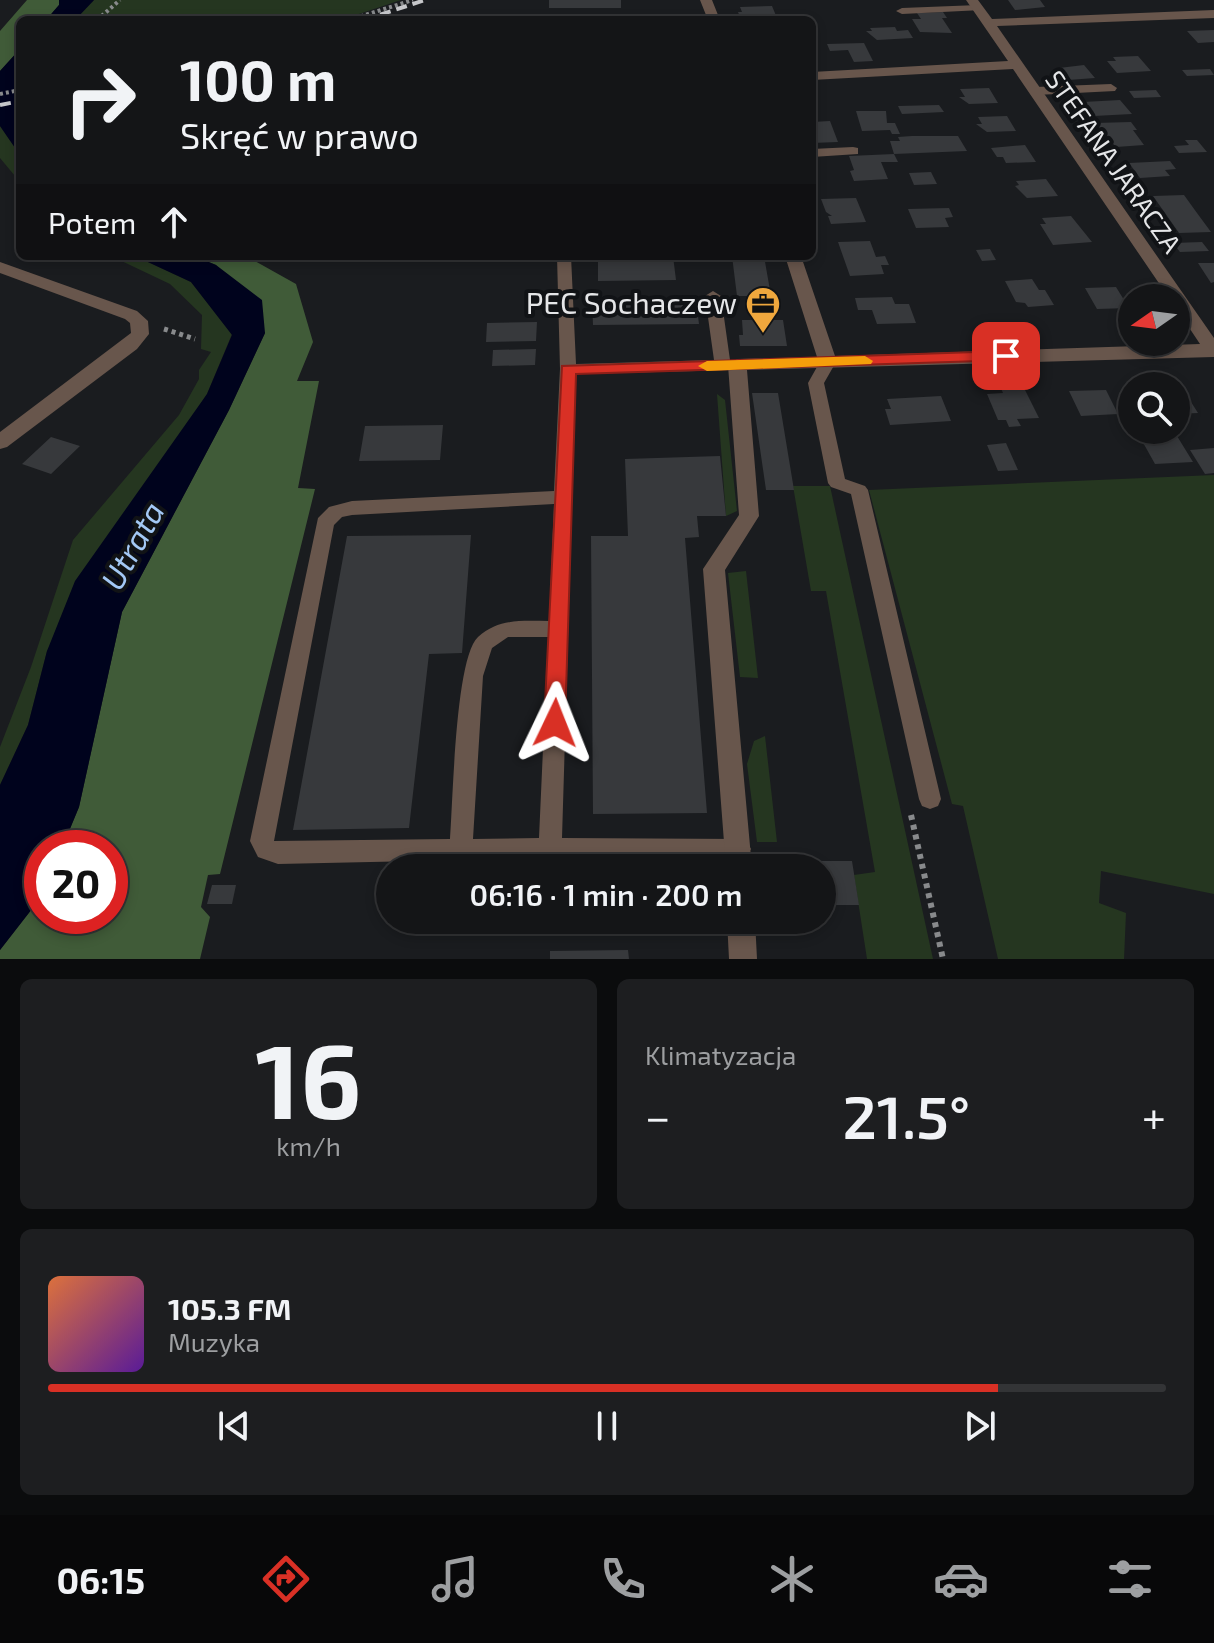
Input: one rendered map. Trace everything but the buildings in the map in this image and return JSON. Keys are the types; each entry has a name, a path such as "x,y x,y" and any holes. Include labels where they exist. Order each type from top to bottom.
{"street":[{"name":"STEFANA JARACZA","path":"975,4 1214,350"},
{"path":"989,23 1214,14"},
{"path":"816,76 1017,65"},
{"path":"794,260 828,362"},
{"path":"0,267 131,315 139,321 140,334 131,345 0,442"},
{"path":"739,854 714,569 749,516 730,365 1214,350"},
{"path":"742,934 743,959"}],"lane":[{"path":"902,11 975,4"},
{"path":"1036,91 1111,88"},
{"path":"816,153 853,151"},
{"path":"550,848 568,369 564,260"},
{"path":"568,369 730,365 713,296"},
{"path":"828,362 816,383 837,483 859,490 930,799"},
{"path":"563,497 352,508 336,512 325,523 262,841 266,850 550,848 663,854"},
{"path":"461,849 473,676 483,644 504,629 558,629"}],"path":[{"path":"102,16 120,0"},
{"path":"362,16 413,0"},
{"path":"139,328 166,329 195,339"}],"green space":[{"path":"27,0 59,0 59,5 49,16 16,16 16,53 0,71 0,31"},
{"path":"94,0 401,0 353,16 79,16"},
{"path":"0,126 16,149 16,177 0,158"},
{"path":"119,260 144,260 191,282 232,334 207,394 47,651 28,725 0,785 0,747 31,667 73,540 179,415 199,379 199,370 211,352 201,349 202,315 170,284"},
{"path":"204,260 253,260 296,284 313,342 297,381 319,381 298,488 315,489 220,874 208,875 201,907 210,917 200,959 0,959 0,950 24,919 24,934 128,934 128,830 69,830 79,807 122,612 229,410 265,333 216,265"},
{"path":"717,394 725,400 737,511 726,516"},
{"path":"1214,475 1214,894 1101,871 1099,903 1126,913 1124,959 998,959 963,806 952,804 869,490"},
{"path":"793,486 830,486 933,959 867,959 854,875 875,872 826,591 811,591"},
{"path":"746,571 758,678 740,677 728,573"},
{"path":"765,736 777,842 757,842 747,764 754,741"}],"water":[{"path":"59,0 94,0 79,16 49,16 59,5"},
{"path":"16,53 16,149 0,126 0,71"},
{"name":"Utrata","path":"144,260 204,260 216,265 262,300 265,333 229,410 122,612 79,807 69,830 24,830 24,919 0,950 0,785 28,725 47,651 75,581 207,394 232,335 191,282"}],"railway":[{"path":"376,16 425,0"},
{"path":"0,105 16,102"}],"slow traffic":[{"path":"707,366 865,361"}],"place":[{"name":"PEC Sochaczew","path":"763,335"}],"route":[{"path":"555,723 568,369 1006,356"}]}
